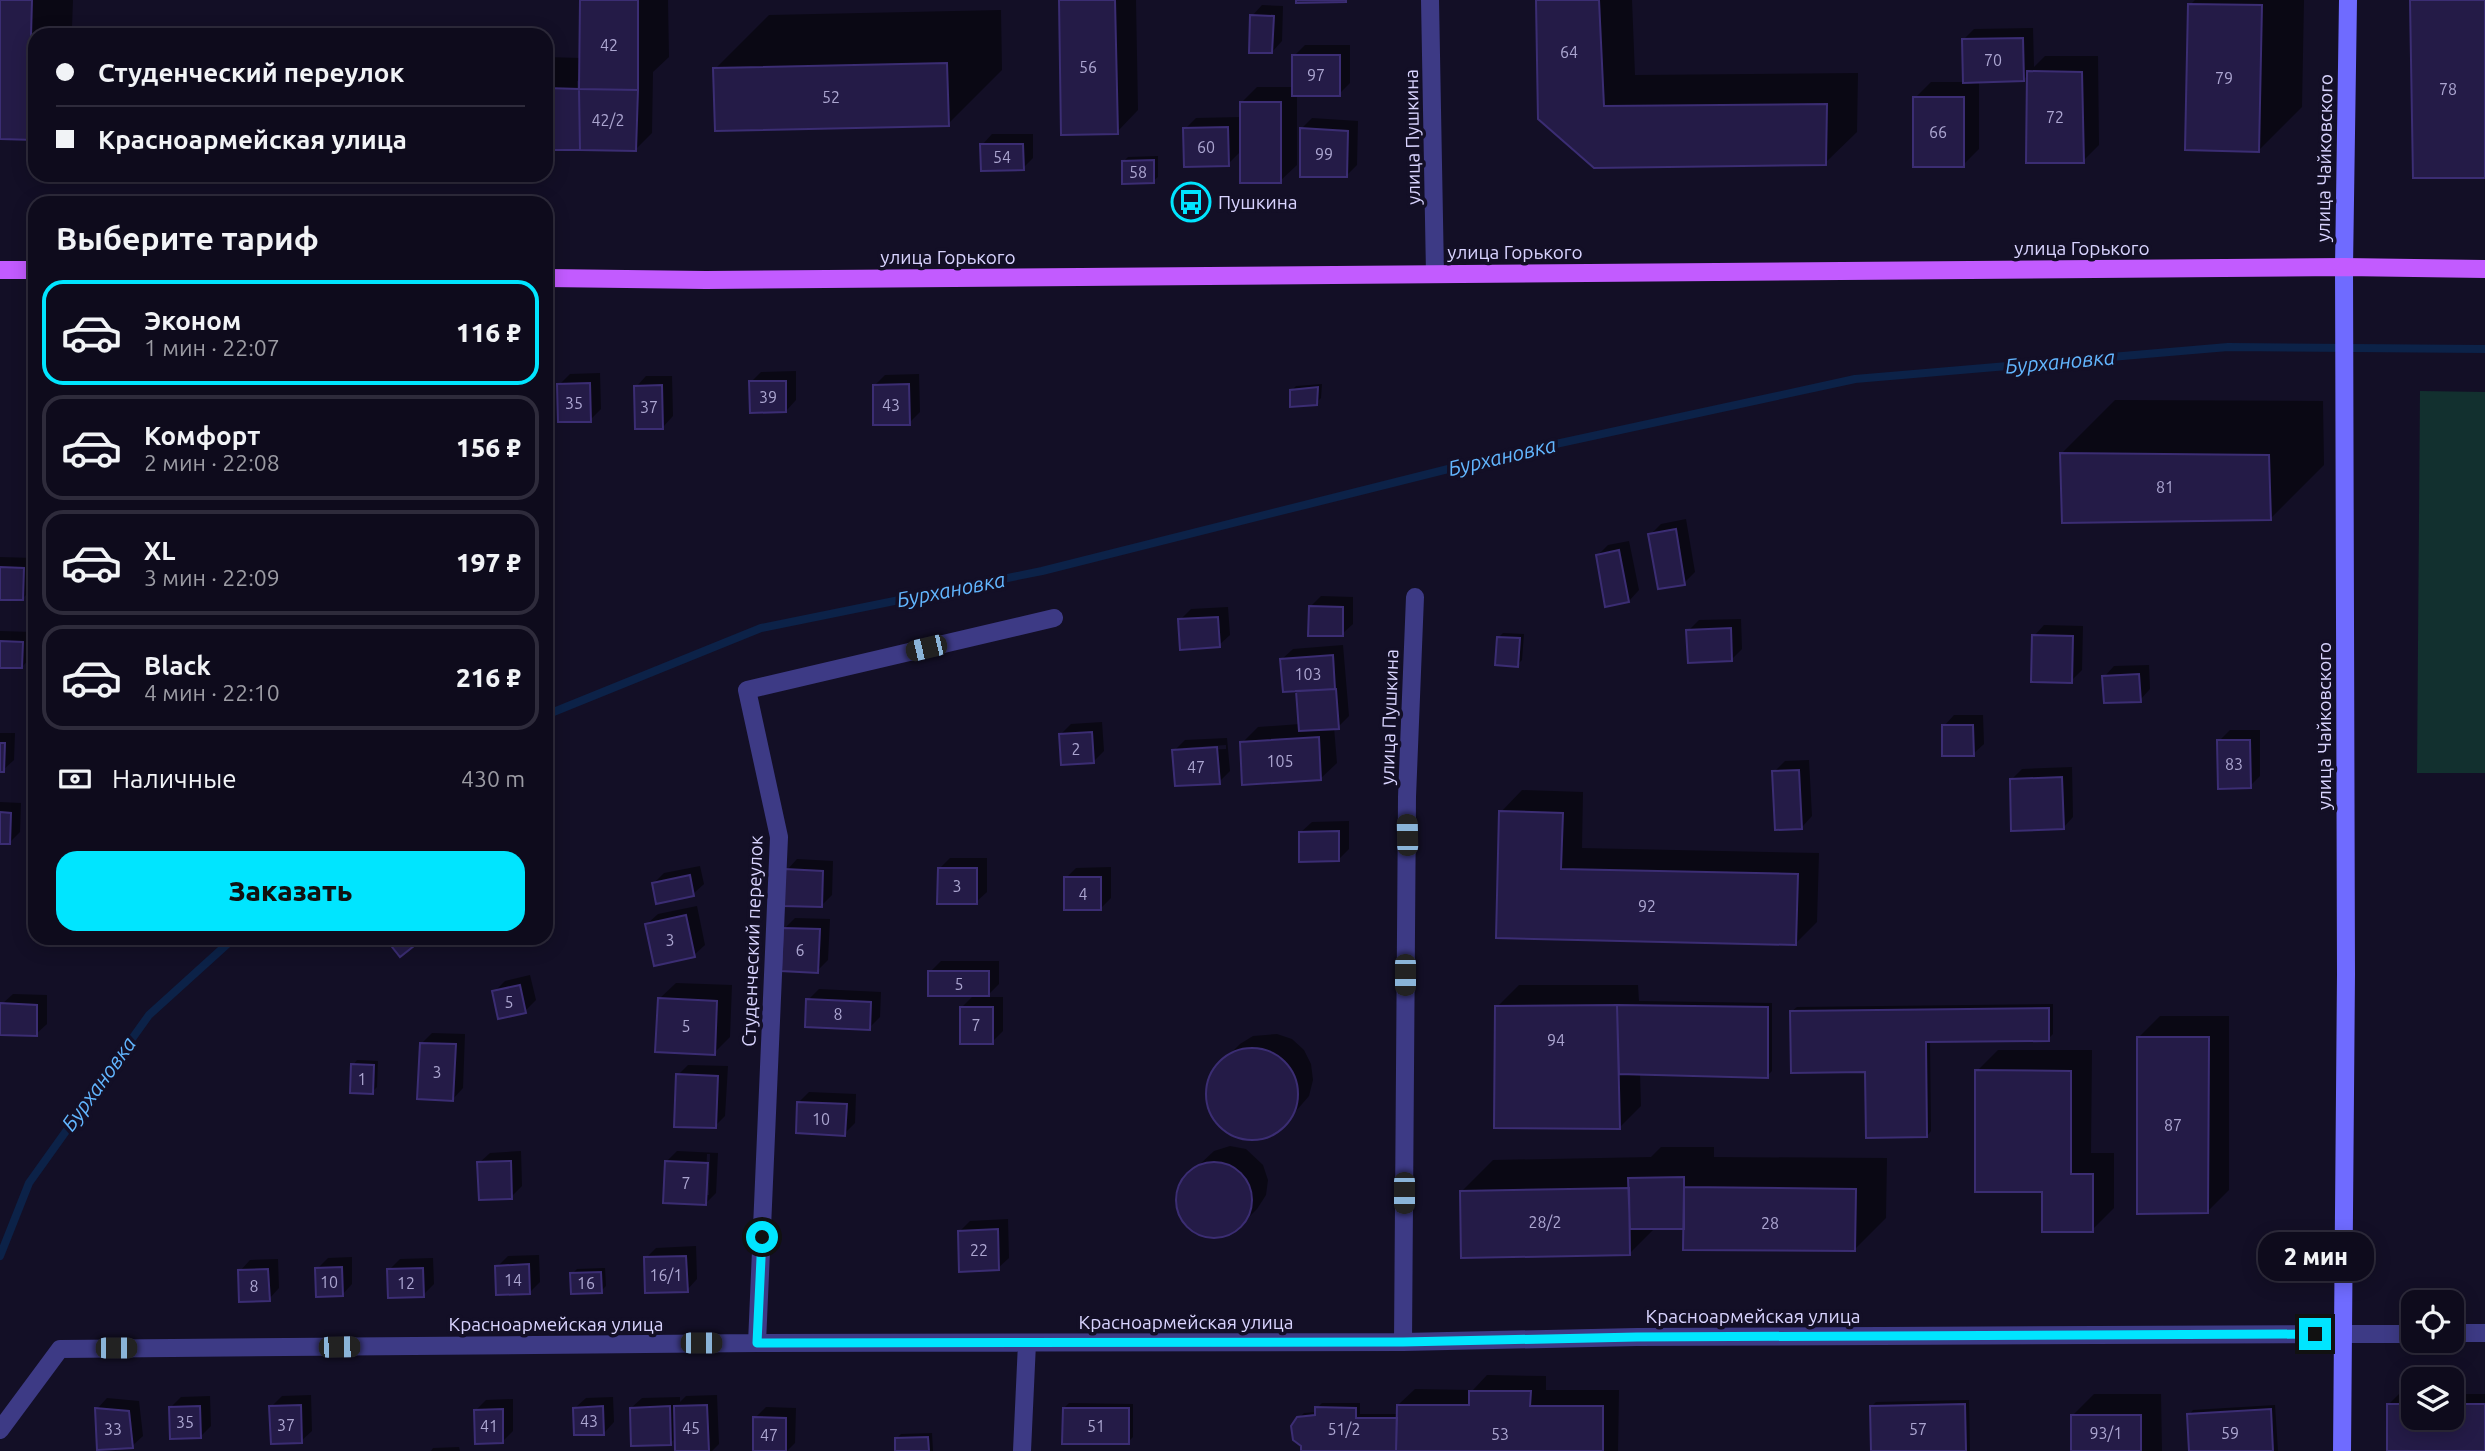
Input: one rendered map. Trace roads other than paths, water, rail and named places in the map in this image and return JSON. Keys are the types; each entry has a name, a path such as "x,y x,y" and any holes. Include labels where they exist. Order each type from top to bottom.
{"main road":[{"name":"улица Чайковского","path":"2342,1451 2346,989 2344,267 2348,0"},
{"name":"улица Горького","path":"553,278 706,280 2344,267 2485,269"},
{"path":"0,270 28,270"}],"street":[{"name":"улица Пушкина","path":"1430,0 1435,274"},
{"name":"улица Пушкина","path":"1403,1342 1406,797 1415,597"},
{"name":"Студенческий переулок","path":"757,1343 779,837 747,690 1054,618"},
{"path":"2464,1333 2485,1333"},
{"name":"Красноармейская улица","path":"0,1430 60,1349 2401,1334"},
{"path":"1022,1451 1027,1343"}],"waterway":[{"name":"Бурхановка","path":"553,712 761,628 1042,571 1496,457 1855,379 2228,347 2485,349"},
{"name":"Бурхановка","path":"0,1256 29,1183 149,1015 226,945"}],"place":[{"name":"Пушкина","path":"1191,202"}]}
